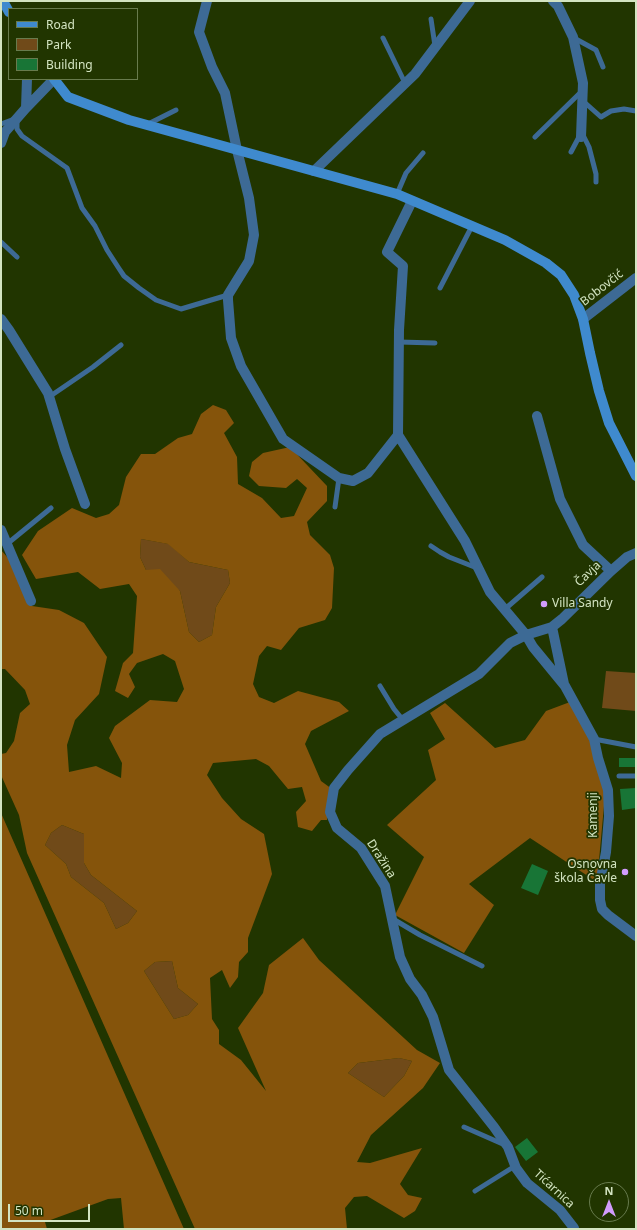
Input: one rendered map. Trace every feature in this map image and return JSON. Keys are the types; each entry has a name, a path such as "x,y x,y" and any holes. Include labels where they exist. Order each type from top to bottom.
{"main road":[{"path":"3,1 8,10"},
{"path":"55,80 68,97 129,120 397,194 505,240 546,263 561,275 574,295 583,319 599,392 609,423 636,476"}],"street":[{"path":"207,1 199,32 212,67 225,93 237,150 250,198 254,235 250,261 228,295 231,338 241,366 283,439 339,478 353,481 368,473 398,435"},
{"path":"314,171 415,74 470,1"},
{"path":"553,1 558,6 573,37 583,83 582,135"},
{"path":"26,80 26,108"},
{"path":"1,143 5,132 53,80"},
{"path":"412,201 387,252 403,266 399,342 398,435 465,541 490,592 526,635"},
{"name":"Bobovčić","path":"583,319 636,278"},
{"path":"1,320 9,330 48,397 85,504"},
{"path":"538,416 560,499 583,545 611,571"},
{"path":"1,530 32,601"},
{"name":"Čavja","path":"526,635 552,627 627,556 636,553"},
{"name":"Kamenji","path":"552,627 565,686"},
{"name":"Kamenji","path":"526,635 533,647 565,686 594,739 608,790 609,816 606,852 600,884 600,900 602,908 608,915 636,936"},
{"name":"Dražina","path":"516,1167 508,1146 449,1070 433,1017 422,996 410,980 400,956 385,886 361,848 337,828 330,812 334,788 380,734 479,674 510,643 526,635"},
{"name":"Tićarnica","path":"516,1167 527,1183 560,1210 574,1228"}],"lane":[{"path":"431,19 435,47"},
{"path":"573,37 596,50 603,67"},
{"path":"383,38 405,83"},
{"path":"535,136 582,95 601,117 611,111 624,109 636,111"},
{"path":"147,125 176,110"},
{"path":"1,124 17,118 18,129 22,136 67,168 82,208 95,226 107,250 124,276 156,300 181,309 228,295"},
{"path":"571,152 582,135 589,147 596,174 596,182"},
{"path":"397,194 406,173 423,153"},
{"path":"440,288 472,226"},
{"path":"1,242 18,257"},
{"path":"399,342 436,343"},
{"path":"48,397 121,345"},
{"path":"335,507 339,478"},
{"path":"7,544 52,508"},
{"path":"431,546 444,554 478,569"},
{"path":"505,609 542,577"},
{"path":"380,686 394,709 403,720"},
{"path":"594,739 636,747"},
{"path":"619,776 636,776"},
{"path":"392,918 420,935 482,966"},
{"path":"464,1127 508,1146"},
{"path":"475,1191 516,1167"}],"green space":[{"path":"141,539 169,544 189,562 228,570 230,583 216,607 212,635 199,642 189,632 180,591 146,570 140,557"},
{"path":"606,671 636,673 636,711 602,708"},
{"path":"62,825 84,834 84,863 91,875 137,911 128,923 116,929 104,903 71,877 66,864 45,845 51,833"},
{"path":"172,961 178,988 198,1004 188,1015 174,1019 144,971 155,962"},
{"path":"399,1058 412,1061 404,1076 384,1097 348,1073 358,1063"}],"shaded area":[{"path":"213,405 226,410 234,423 224,433 237,457 238,484 262,498 281,518 294,516 307,488 297,479 286,488 259,486 249,476 252,462 263,453 290,447 327,486 327,501 307,522 310,535 330,555 334,568 332,608 325,620 299,628 281,650 267,646 259,656 253,684 259,697 274,703 298,691 339,702 349,711 311,731 305,744 321,781 332,789 327,801 327,820 321,820 312,831 298,827 296,812 306,801 302,787 288,789 269,766 256,759 213,763 207,775 222,798 241,819 264,834 272,874 248,938 248,952 239,962 238,977 230,988 222,970 210,978 212,1019 219,1030 219,1044 241,1060 266,1091 238,1028 263,993 269,965 303,938 319,960 417,1050 440,1063 423,1088 371,1135 357,1162 370,1163 422,1148 400,1184 408,1195 422,1198 415,1211 404,1218 367,1196 354,1197 345,1208 347,1229 195,1229 27,853 19,815 1,775 1,754 6,753 14,741 20,713 30,704 25,690 5,669 1,669 1,550 27,580 32,606 59,610 84,623 107,657 99,694 75,720 67,745 69,772 96,766 121,778 122,763 109,738 115,726 150,700 177,702 184,689 175,661 163,654 137,663 129,674 135,687 128,698 115,691 123,663 133,653 137,596 129,584 100,589 78,572 36,579 22,555 38,531 72,508 96,518 109,514 119,505 126,477 141,454 155,454 178,438 192,434 201,414","holes":["141,539 168,544 189,562 228,570 230,583 216,607 212,635 199,642 189,632 180,591 160,569 146,570 140,557","62,825 84,834 84,863 91,875 137,911 128,923 116,929 104,903 71,877 66,864 45,845 51,833","172,961 178,988 198,1004 188,1015 174,1019 144,971 155,962","399,1058 412,1061 404,1076 384,1097 348,1073 358,1063"]},
{"path":"570,702 591,743 605,795 597,882 530,838 469,884 494,905 464,953 395,915 424,857 387,825 436,780 428,750 445,739 430,713 445,703 495,748 525,740 546,711"},
{"path":"1,813 184,1229 124,1229 121,1198 108,1199 45,1222 47,1229 1,1229"}],"building":[{"path":"619,758 636,758 636,767 619,767"},
{"path":"636,788 636,808 622,810 620,789"},
{"path":"532,864 548,871 538,895 521,888"},
{"path":"527,1138 538,1152 526,1161 515,1147"}],"place":[{"name":"Villa Sandy","path":"544,604"},
{"name":"Osnovna škola Čavle","path":"625,872"}]}
